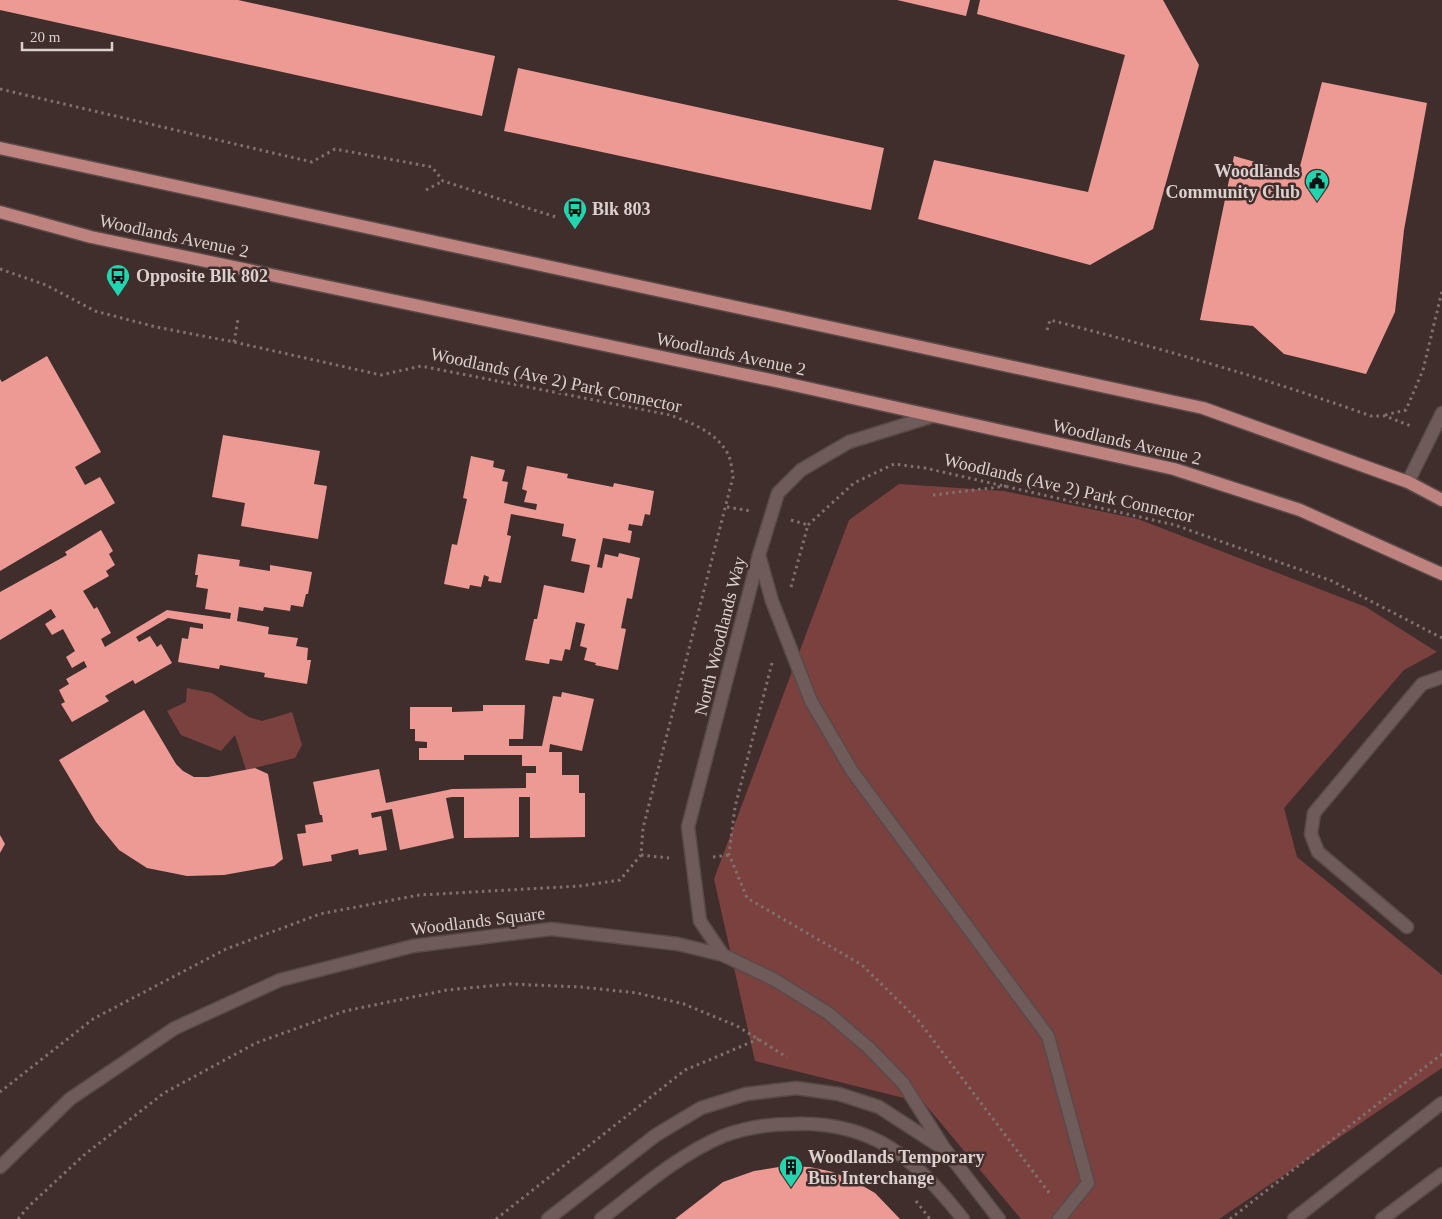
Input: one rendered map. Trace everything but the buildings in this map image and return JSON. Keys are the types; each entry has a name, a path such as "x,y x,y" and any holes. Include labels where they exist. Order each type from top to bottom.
{"main road":[{"path":"0,148 1203,408 1408,482 1442,500"},
{"name":"Woodlands Avenue 2","path":"0,212 91,237 1174,469 1300,510 1442,574"}],"street":[{"path":"1408,482 1442,413"},
{"name":"North Woodlands Way","path":"723,955 700,921 688,827 759,555 778,493 801,470 849,442 933,416"},
{"path":"759,555 772,601 811,701 852,771 1048,1036 1088,1183 1061,1216"},
{"path":"1407,927 1318,852 1311,834 1314,813 1422,684 1442,677"},
{"name":"Woodlands Square","path":"0,1167 70,1099 175,1028 280,980 412,946 552,929 678,944 723,955 774,980 828,1013 869,1048 903,1083 944,1148 999,1219"},
{"name":"Woodlands Square","path":"548,1219 656,1135 701,1108 746,1094 796,1088 840,1094 879,1107 944,1148"},
{"path":"1294,1219 1442,1103"},
{"path":"601,1219 674,1163 723,1136 771,1124 822,1123 856,1131 892,1148 936,1184 963,1219"},
{"path":"1382,1219 1442,1174"}],"path":[{"path":"0,89 312,162 335,149 432,167 443,182 556,217"},
{"path":"426,190 443,182"},
{"name":"Woodlands (Ave 2) Park Connector","path":"0,268 46,285 95,311 156,327 234,342 381,375 421,366 670,415 698,426 713,437 728,454 733,478 644,828 641,855 620,880 580,886 419,895 320,914 226,950 94,1019 0,1092"},
{"path":"1047,330 1050,320 1168,349 1287,386 1371,416 1385,416 1406,410 1423,370 1442,292"},
{"path":"234,342 238,319"},
{"path":"1385,416 1432,434"},
{"name":"Woodlands (Ave 2) Park Connector","path":"791,589 808,525 854,483 894,464 925,468 1175,525 1332,581 1442,638"},
{"path":"933,495 1007,486 1008,472"},
{"path":"782,625 735,807 729,854 747,898 862,965 918,1020 1061,1216"},
{"path":"18,1219 29,1206 84,1155 164,1093 256,1043 345,1011 447,990 510,984 581,987 637,993 684,1004 737,1026 787,1057"},
{"path":"496,1219 685,1070 760,1039"},
{"path":"1230,1219 1442,1054"},
{"path":"915,1199 930,1219"}],"shaded area":[{"path":"899,484 1004,491 1138,519 1366,607 1437,652 1404,670 1284,808 1297,857 1442,975 1442,1068 1219,1219 1021,1219 924,1103 755,1061 714,879 849,520"},
{"path":"187,688 212,693 249,717 262,721 292,712 302,745 295,758 246,770 235,735 221,751 181,735 167,711 186,702"}],"place":[{"name":"Woodlands Community Club","path":"1317,202"},
{"name":"Blk 803","path":"575,230"},
{"name":"Opposite Blk 802","path":"118,297"},
{"name":"Woodlands Temporary Bus Interchange","path":"791,1188"}]}
